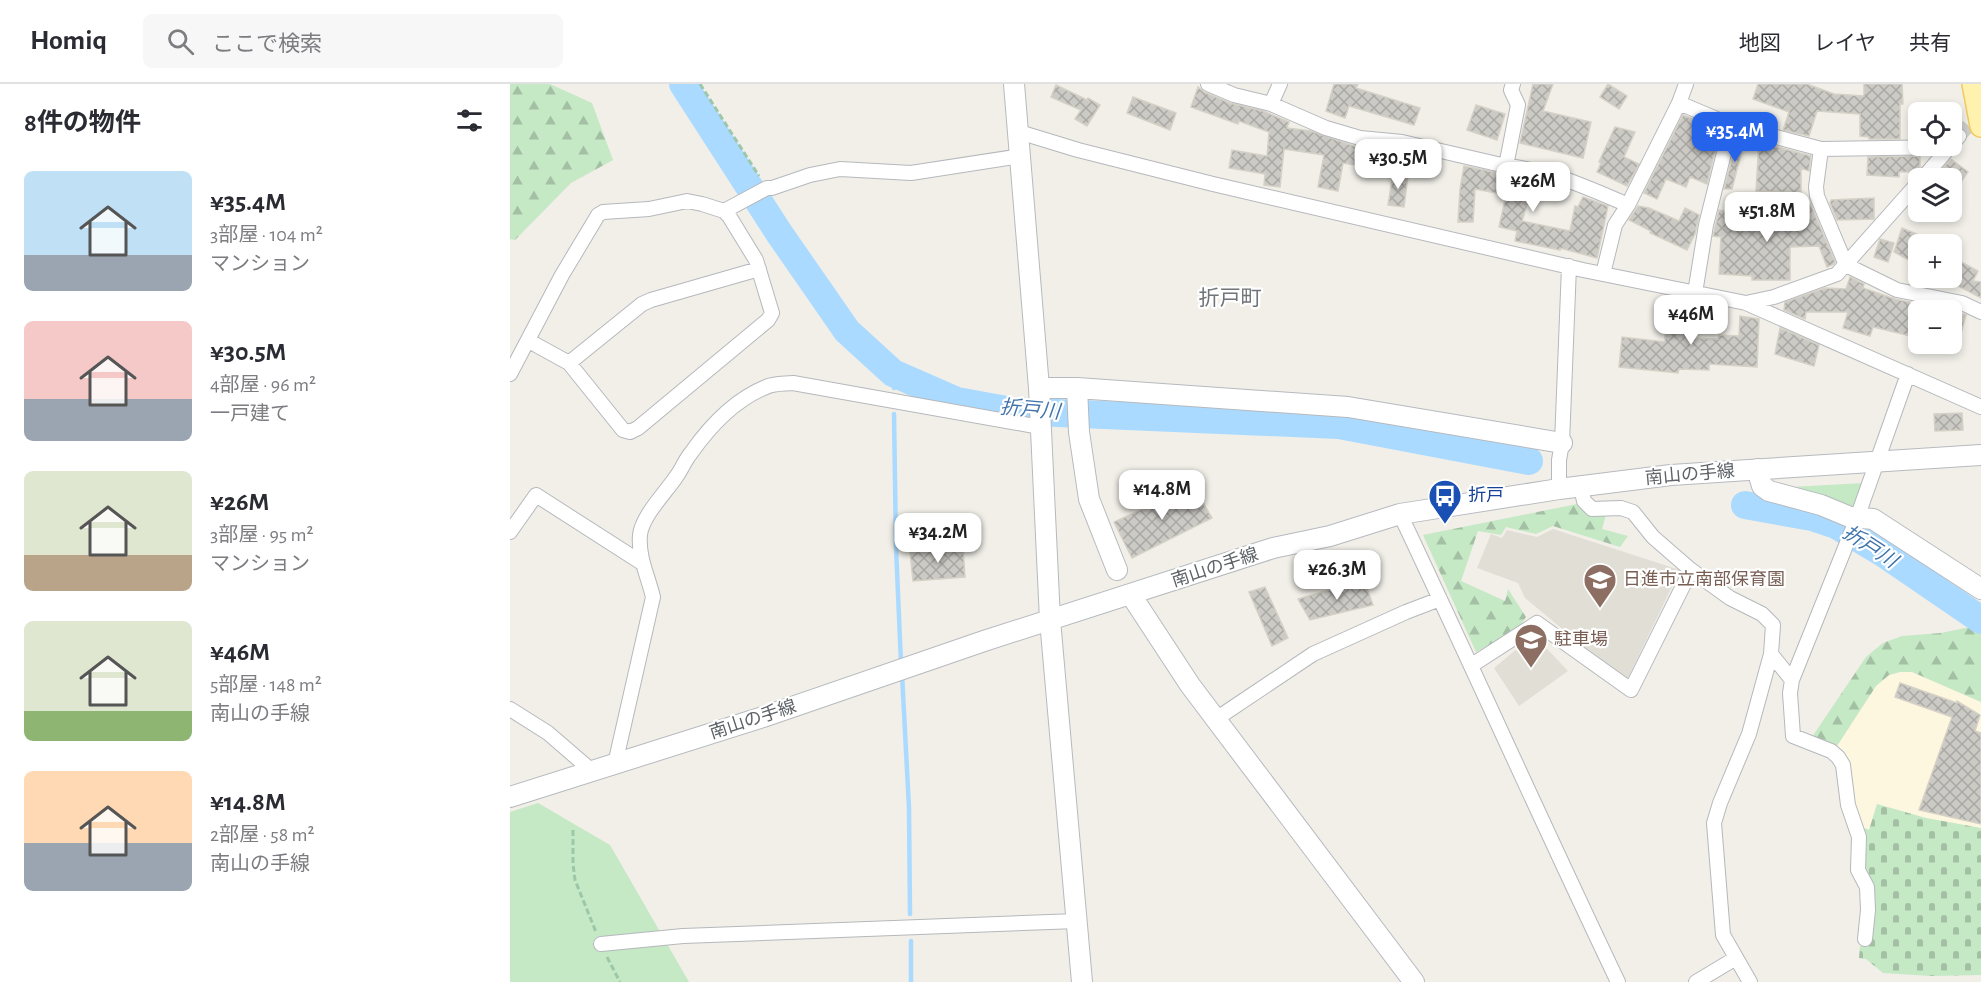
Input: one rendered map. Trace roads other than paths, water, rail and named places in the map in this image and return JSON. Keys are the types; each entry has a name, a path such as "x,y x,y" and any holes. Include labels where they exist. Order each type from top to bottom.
{"main road":[{"path":"1973,84 1981,126"}],"street":[{"path":"1014,84 1039,389 1050,620 1082,982"},
{"path":"1208,84 1271,105 1326,128 1360,138 1402,142 1520,168 1567,180 1628,206"},
{"path":"1271,105 1280,84"},
{"path":"1506,166 1518,105 1511,90 1513,84"},
{"path":"1603,274 1615,225 1628,206 1679,103 1686,84"},
{"path":"1679,103 1731,125 1821,149 1955,142 1932,168"},
{"path":"1695,293 1706,225 1731,125"},
{"path":"1019,132 1078,150 1213,184 1603,274 1746,303 1981,407"},
{"path":"1821,149 1817,195 1846,265 1897,290 1962,303 1981,312"},
{"path":"724,211 767,188 840,169 911,174 1021,156"},
{"path":"1746,303 1774,297 1837,274 1908,194"},
{"path":"510,374 562,275 598,215 608,211 649,209 687,201 724,211 748,245 759,269 772,313 768,320 638,428 630,432 624,430 569,363 529,341"},
{"path":"1559,489 1569,266"},
{"path":"569,363 642,304 759,269"},
{"path":"1864,939 1868,910 1867,887 1858,870 1859,837 1848,805 1843,765 1831,751 1793,736 1791,680 1856,520 1908,374"},
{"path":"615,764 653,597 642,563 640,532 654,505 677,476 690,453 714,423 735,404 767,386 793,383 1040,426"},
{"path":"1039,389 1077,387 1348,407 1562,443"},
{"path":"1077,387 1079,432 1089,499 1117,570"},
{"name":"南山の手線","path":"510,797 763,717 1050,620 1274,548 1329,536 1400,514 1559,489 1671,475 1981,455"},
{"path":"1757,469 1761,486 1769,491 1821,505 1856,520 1873,519 1981,589"},
{"path":"1581,487 1584,501 1592,509 1620,508 1633,512 1653,537 1691,570 1730,597 1762,614 1773,625 1771,654 1749,734 1714,823 1723,935 1750,982"},
{"path":"510,532 536,495 642,563"},
{"path":"1400,514 1618,982"},
{"path":"1472,665 1537,623 1631,690 1691,570"},
{"path":"1131,595 1190,684 1414,982"},
{"path":"1216,719 1313,654 1440,599"},
{"path":"1771,654 1791,680"},
{"path":"510,709 548,733 592,771"},
{"path":"601,944 683,936 1077,921"},
{"path":"1696,982 1736,958"}],"waterway":[{"name":"折戸川","path":"683,84 779,233 847,331 893,373 957,401 1012,411 1339,425 1529,461"},
{"path":"893,373 894,388"},
{"path":"894,414 901,663"},
{"name":"折戸川","path":"1745,505 1812,517 1836,525 1883,553 1981,620"},
{"path":"902,674 909,808 910,914"},
{"path":"911,941 911,982"}],"tunnel":[{"path":"1962,133 1981,112"}],"place":[{"name":"折戸","path":"1445,525"},
{"name":"日進市立南部保育園","path":"1600,609"},
{"name":"駐車場","path":"1531,669"}],"district":[{"name":"折戸町","path":"1230,298"}]}
